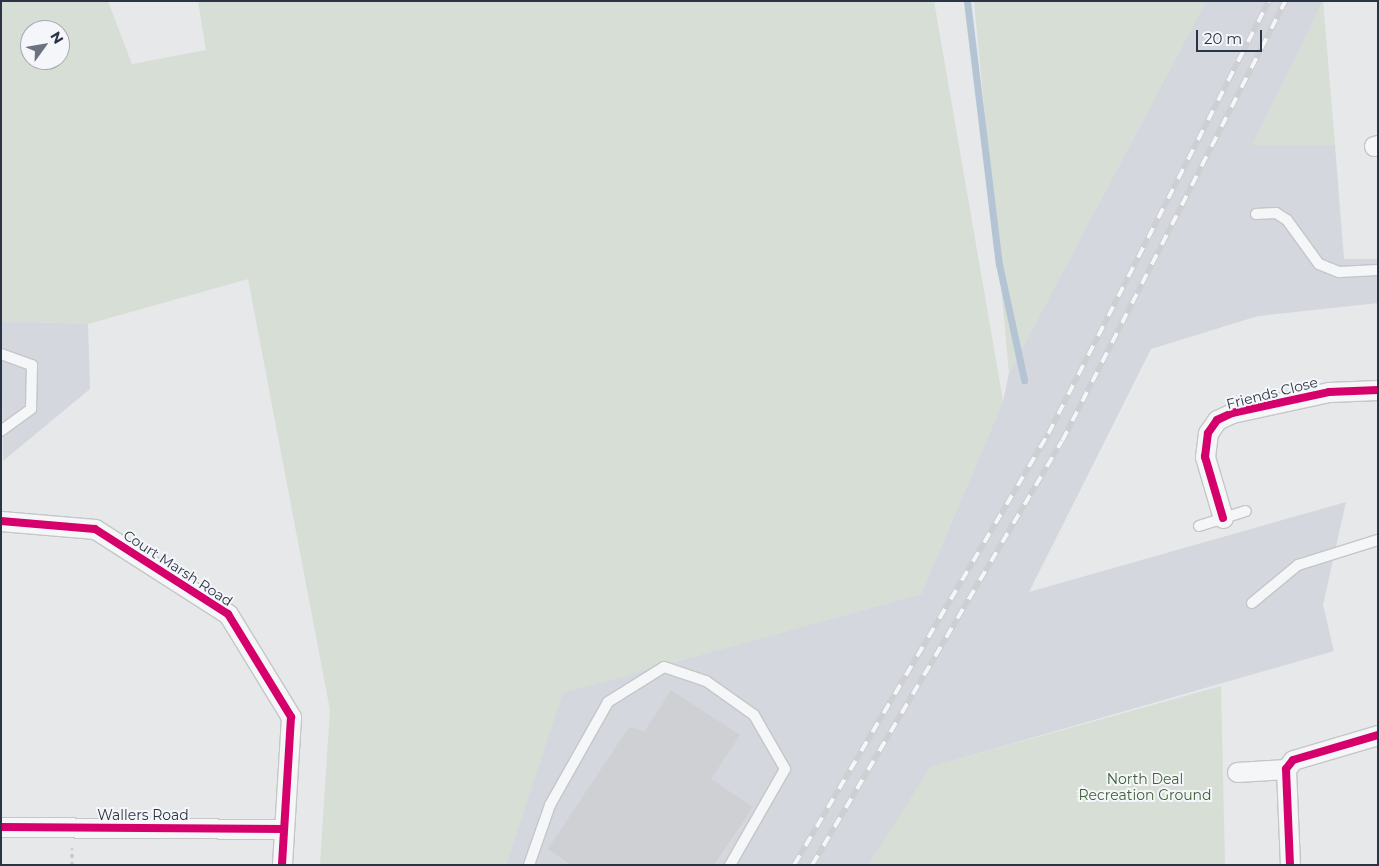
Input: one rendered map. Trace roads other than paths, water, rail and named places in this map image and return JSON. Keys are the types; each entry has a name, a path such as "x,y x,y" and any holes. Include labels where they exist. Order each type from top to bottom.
{"street":[{"name":"Friends Close","path":"1223,518 1205,458 1208,432 1218,420 1232,412 1329,392 1378,390"},
{"name":"Court Marsh Road","path":"1,521 95,529 228,614 290,717 282,865"},
{"path":"1290,865 1286,769 1293,760 1378,736"},
{"path":"1237,772 1286,769"},
{"name":"Wallers Road","path":"1,827 284,829"}],"lane":[{"path":"1256,214 1276,214 1287,220 1319,264 1339,272 1378,270"},
{"path":"1,354 32,364 31,409 1,431"},
{"path":"1199,526 1246,511"},
{"path":"1252,603 1298,565 1378,540"},
{"path":"529,865 550,805 608,702 664,667 706,681 754,715 785,769 730,865"}],"waterway":[{"path":"967,1 999,264 1024,380"}],"railway":[{"path":"794,865 1048,434 1269,1"},
{"path":"812,865 1062,441 1285,1"}],"park label":[{"name":"North Deal Recreation Ground","path":"1145,788"}]}
